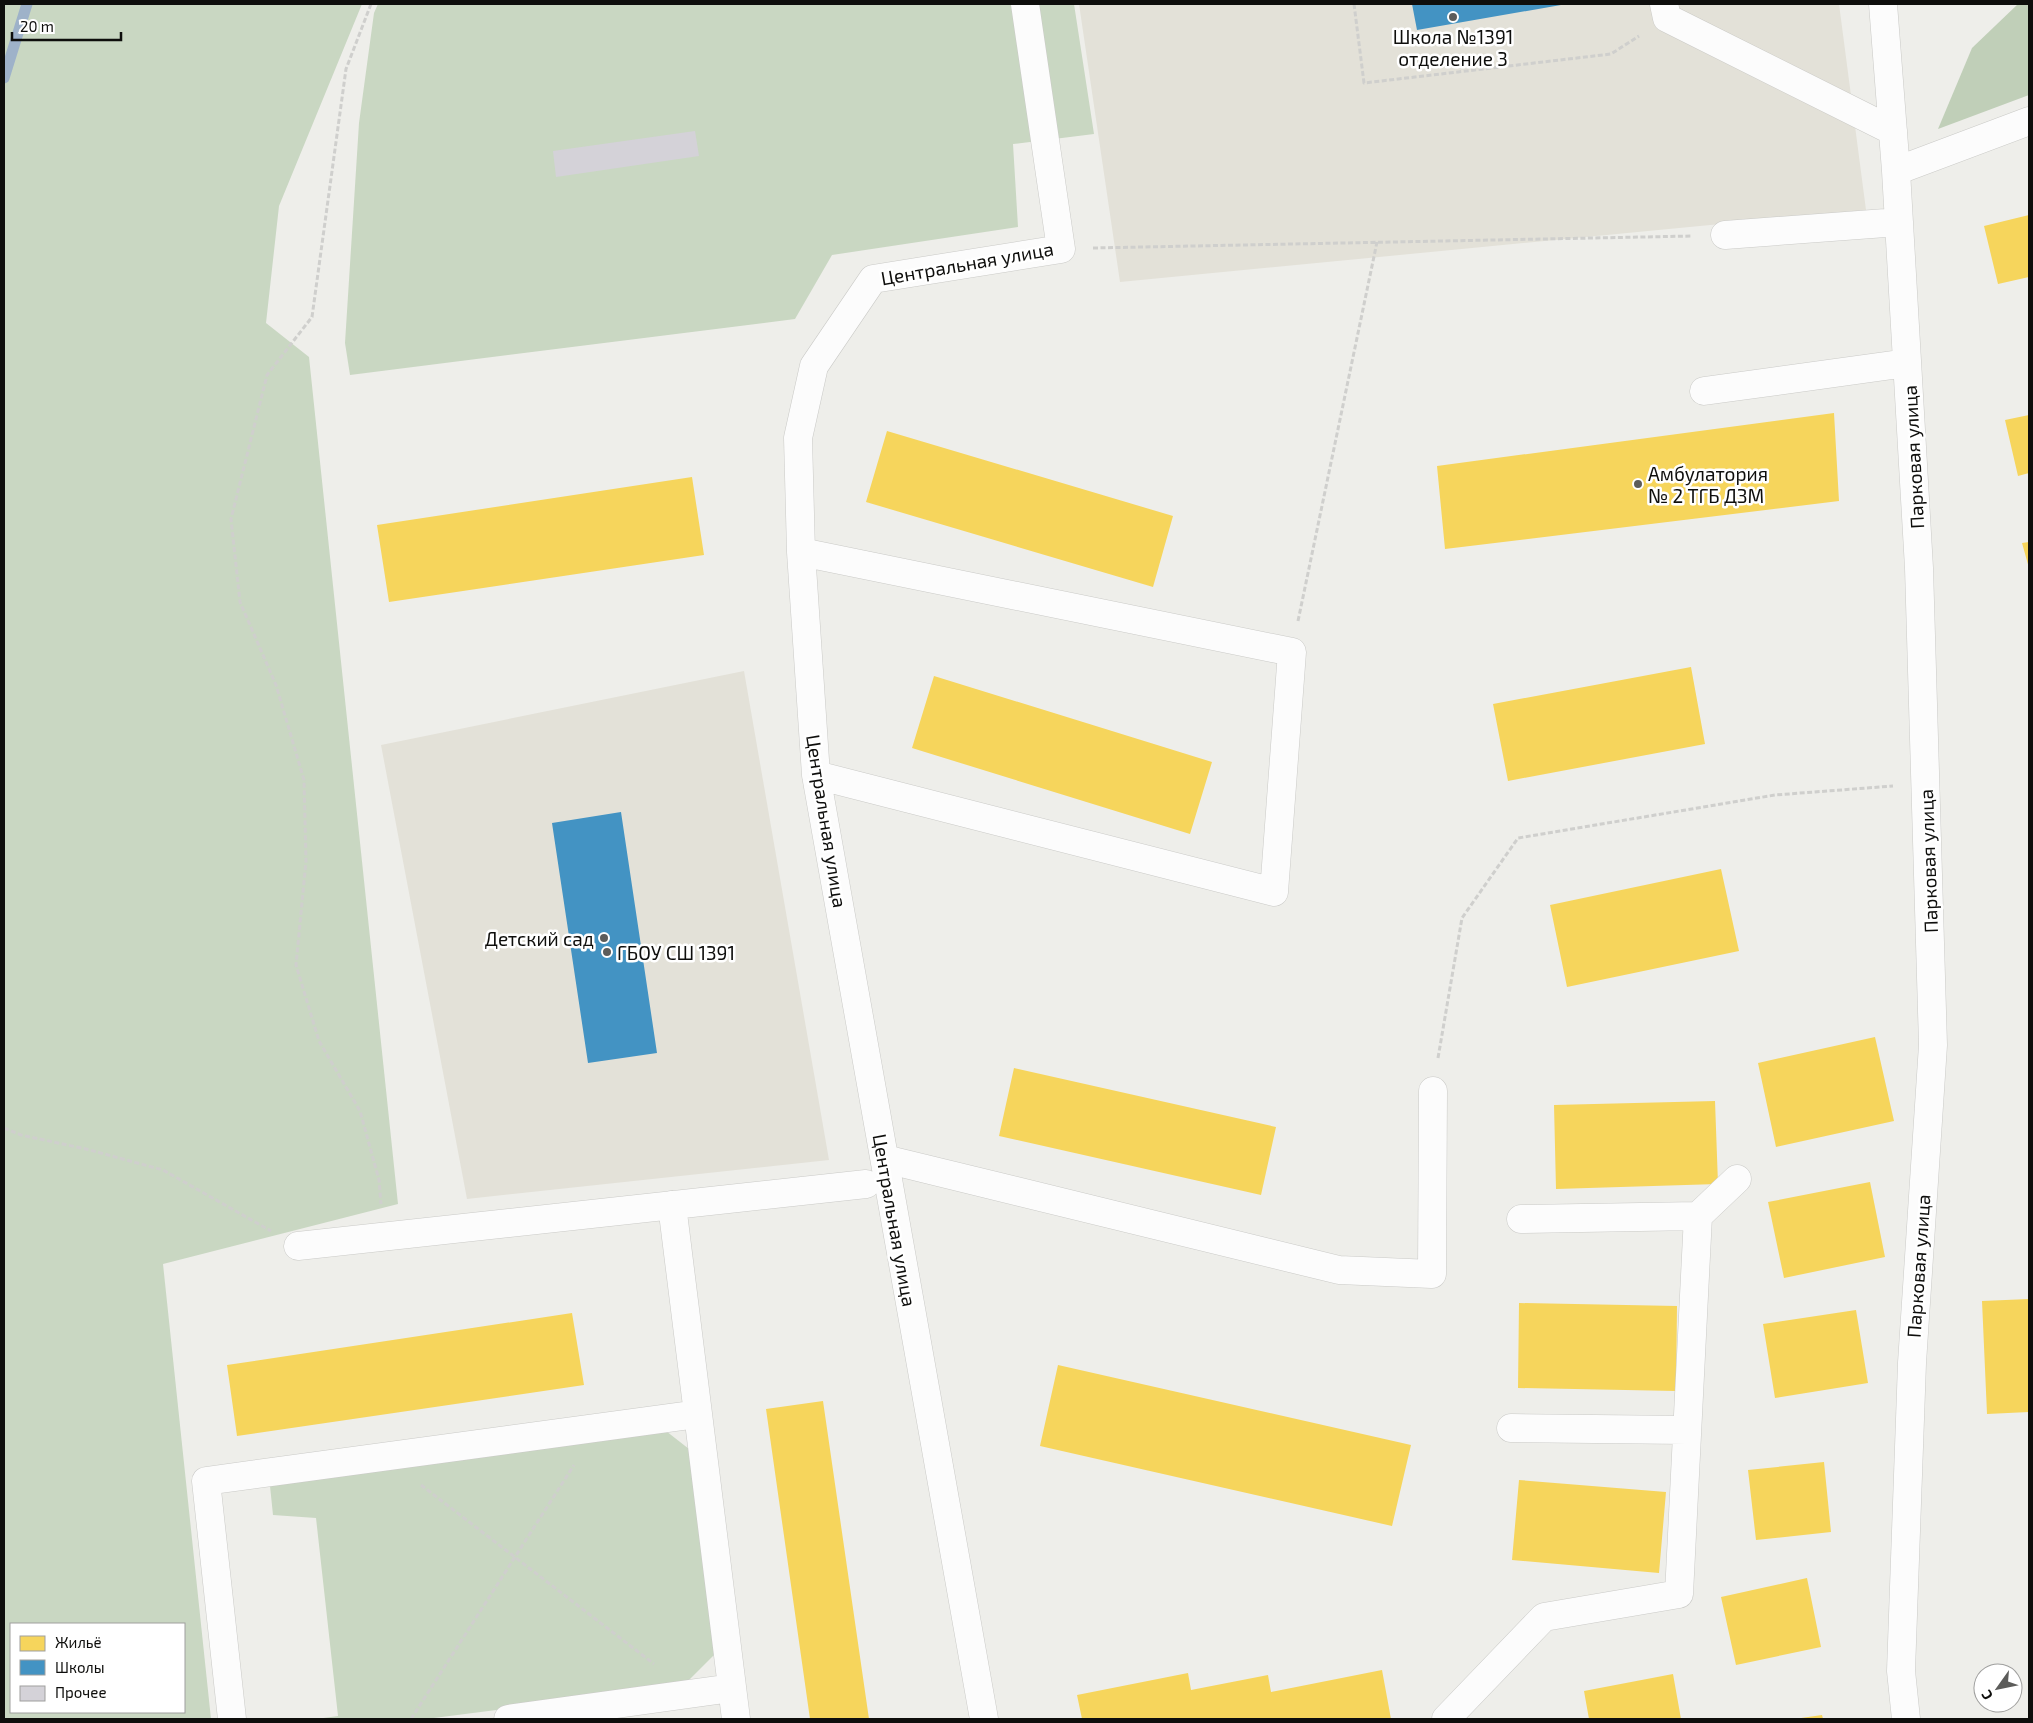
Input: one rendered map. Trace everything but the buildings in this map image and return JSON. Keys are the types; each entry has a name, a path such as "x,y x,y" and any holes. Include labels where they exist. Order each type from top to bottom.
{"street":[{"name":"Центральная улица","path":"984,1719 816,775 801,552 798,438 814,366 873,279 1062,249 1025,4"},
{"name":"Парковая улица","path":"1883,4 1896,171 1919,568 1933,1045 1912,1363 1901,1671 1906,1719"},
{"path":"1666,11 1893,131"},
{"path":"1896,171 2029,121"},
{"path":"1725,235 1899,222"},
{"path":"1704,392 1907,363"},
{"path":"801,552 1292,652 1274,892 816,775"},
{"path":"885,1159 1339,1270 1432,1274 1433,1091"},
{"path":"1521,1219 1698,1216 1737,1179"},
{"path":"298,1246 866,1184"},
{"path":"672,1206 736,1719"},
{"path":"1446,1719 1544,1617 1679,1594 1698,1216"},
{"path":"232,1719 206,1481 698,1414"},
{"path":"1512,1428 1687,1430"},
{"path":"508,1719 732,1688"}],"path":[{"path":"371,4 346,69 312,317 267,375 231,518 240,602 276,684 304,780 306,860 296,965 319,1041 360,1111 379,1180 383,1237"},
{"path":"1354,4 1364,83 1610,54 1666,11"},
{"path":"1062,249 1725,235"},
{"path":"1292,652 1377,242"},
{"path":"1433,1091 1462,918 1518,838 1775,795 1925,784"},
{"path":"4,1128 20,1135 86,1149 163,1170 298,1246"},
{"path":"411,1719 599,1427"},
{"path":"385,1457 692,1694"}],"shaded area":[{"path":"1079,4 1839,4 1866,210 1120,282"},
{"name":"ГБОУ СШ 1391","path":"744,671 829,1160 467,1199 381,745"}],"green space":[{"path":"4,4 362,4 279,206 266,323 309,357 398,1204 163,1264 211,1719 4,1719"},
{"path":"378,4 1074,4 1094,134 1013,144 1018,227 832,255 795,319 350,375 345,343 359,123 374,13"},
{"path":"2018,4 2029,4 2029,95 1938,129 1972,48"},
{"path":"666,1431 689,1449 715,1654 683,1686 426,1719 316,1719 338,1716 316,1518 273,1515 270,1486"}],"waterway":[{"path":"4,78 27,4"}],"place":[{"name":"Школа №1391 отделение 3","path":"1453,17"},
{"name":"Амбулатория № 2 ТГБ ДЗМ","path":"1638,484"},
{"name":"Детский сад","path":"604,938"},
{"name":"ГБОУ СШ 1391","path":"607,952"}]}
